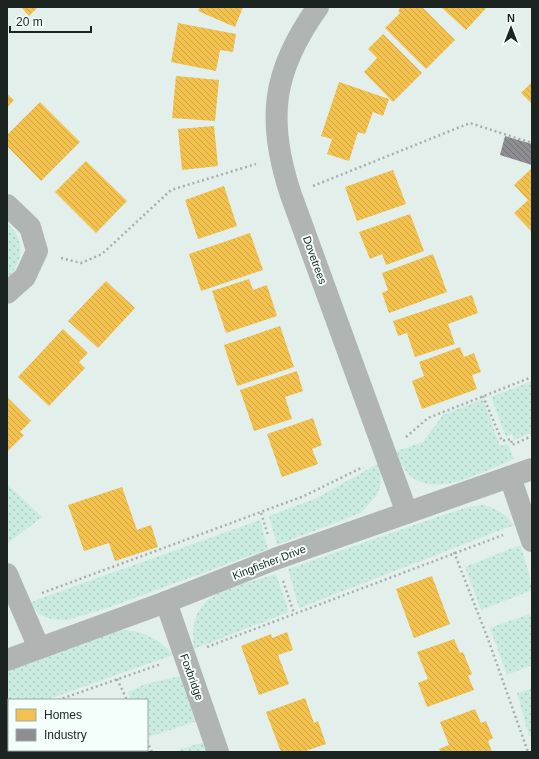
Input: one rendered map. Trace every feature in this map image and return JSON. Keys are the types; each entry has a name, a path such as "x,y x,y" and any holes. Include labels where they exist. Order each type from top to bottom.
{"street":[{"name":"Dovetrees","path":"318,7 302,29 283,69 278,91 276,113 280,156 290,195 407,513"},
{"path":"7,206 30,227 38,251 25,276 7,293"},
{"name":"Kingfisher Drive","path":"7,660 166,602 275,559 532,469"},
{"path":"510,477 529,534"},
{"path":"7,574 39,648"},
{"name":"Foxbridge","path":"166,602 218,752"}],"path":[{"path":"290,195 470,123 532,142"},
{"path":"38,251 82,263 102,254 171,190 280,156"},
{"path":"19,603 304,496 362,468 384,449 398,444 428,418 532,377"},
{"path":"483,396 502,441 510,439 512,445 532,436"},
{"path":"61,699 184,656 454,552 529,534"},
{"path":"454,552 488,638 528,752"},
{"path":"117,679 127,699"}],"green space":[{"path":"7,223 17,236 20,243 20,251 17,265 7,279"},
{"path":"532,381 532,433 514,440 512,434 506,437 491,397"},
{"path":"483,399 500,446 508,444 514,459 482,473 447,484 431,484 416,480 405,469 397,451 423,442 443,415"},
{"path":"379,463 382,471 380,487 376,496 361,513 277,545 269,516 317,498"},
{"path":"7,484 42,517 8,543 7,541"},
{"path":"483,505 500,512 514,525 299,608 288,569 446,514 469,507"},
{"path":"260,520 268,549 107,608 67,620 51,619 40,615 30,604 36,600"},
{"path":"520,545 528,570 532,590 481,610 465,567"},
{"path":"276,574 289,612 194,649 193,629 197,614 205,603 229,588"},
{"path":"532,613 532,665 507,675 490,628"},
{"path":"120,630 142,633 149,636 162,644 173,655 49,699 8,699 8,714 7,671"},
{"path":"181,676 197,721 149,737 148,699 131,699 128,692 146,684"},
{"path":"532,689 532,736 529,736 517,693"},
{"path":"201,743 206,743 209,752 173,752"}],"building: Homes":[{"path":"21,7 38,7 29,16"},
{"path":"200,7 243,7 235,27 198,11"},
{"path":"401,7 422,7 455,40 426,69 385,28 400,13 398,11"},
{"path":"441,7 487,7 466,30"},
{"path":"178,23 236,34 233,52 220,50 216,71 171,62"},
{"path":"383,34 422,73 393,102 364,72 377,58 368,49"},
{"path":"176,76 219,80 215,121 172,118"},
{"path":"339,82 389,99 383,116 373,112 365,134 358,132 349,161 327,154 332,139 321,136"},
{"path":"532,82 532,104 521,93"},
{"path":"7,94 14,100 7,108"},
{"path":"40,102 80,142 41,181 7,146 7,135"},
{"path":"214,126 218,166 182,170 178,129"},
{"path":"86,161 127,201 96,233 55,192"},
{"path":"532,168 532,232 514,213 528,200 514,185"},
{"path":"393,170 406,204 357,221 345,187"},
{"path":"224,186 237,226 198,239 185,200"},
{"path":"410,214 424,251 386,265 382,254 370,259 359,232"},
{"path":"250,233 263,270 201,291 189,254"},
{"path":"433,254 447,292 389,313 382,293 388,290 382,273"},
{"path":"249,279 253,290 267,285 277,316 226,333 212,291"},
{"path":"106,281 135,308 98,348 68,321"},
{"path":"472,295 478,313 448,324 455,344 415,357 407,333 398,336 393,321"},
{"path":"280,326 294,367 237,386 224,345"},
{"path":"63,329 88,353 79,362 85,368 49,406 18,377"},
{"path":"460,347 464,357 474,353 481,372 472,375 477,389 422,409 412,381 424,376 419,362"},
{"path":"297,371 303,391 285,397 292,419 254,431 240,390"},
{"path":"7,397 31,421 20,432 24,435 7,452"},
{"path":"313,418 322,445 312,449 318,464 282,477 267,434"},
{"path":"122,487 137,530 151,525 158,547 115,561 109,543 84,551 68,505"},
{"path":"432,576 450,624 414,638 396,589"},
{"path":"287,632 293,650 278,655 289,684 259,695 241,646 271,634 272,638"},
{"path":"454,639 460,653 463,652 472,674 468,676 474,690 427,707 418,683 428,679 417,652"},
{"path":"305,698 314,723 318,721 326,744 303,752 281,752 266,712"},
{"path":"475,709 481,723 486,721 493,738 488,741 492,752 441,752 439,749 449,745 440,722"},
{"path":"46,751 85,752 46,752"}],"building: Industry":[{"path":"505,136 532,144 532,165 500,155"}]}
